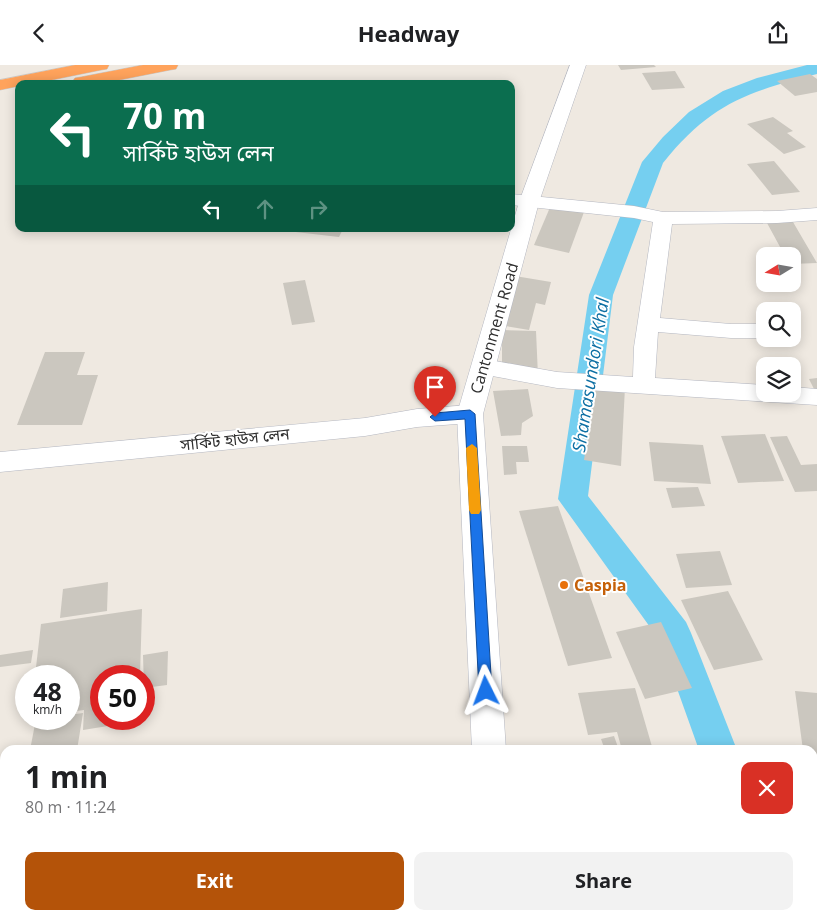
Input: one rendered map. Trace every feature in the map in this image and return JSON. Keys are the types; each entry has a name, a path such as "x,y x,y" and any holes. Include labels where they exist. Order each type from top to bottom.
{"highway":[{"path":"25,80 101,65"},
{"path":"92,80 170,65"},
{"path":"0,85 15,82"},
{"path":"0,99 15,96"}],"main road":[{"name":"Cantonment Road","path":"515,224 520,201 578,65"},
{"name":"Cantonment Road","path":"489,745 470,414 484,367 513,232"}],"street":[{"path":"520,201 634,212 663,217 777,217 817,213"},
{"path":"644,385 645,347 663,217"},
{"path":"648,324 731,331 756,331"},
{"path":"484,367 557,380 817,397"},
{"name":"সার্কিট হাউস লেন","path":"0,462 364,427 417,418 470,414"}],"building":[{"path":"618,65 654,65 656,67 621,70"},
{"path":"675,71 685,88 652,90 642,73"},
{"path":"810,74 817,79 817,92 795,96 777,81"},
{"path":"773,117 793,131 787,133 806,147 784,154 747,124"},
{"path":"774,161 800,192 772,195 747,164"},
{"path":"551,205 584,212 569,253 534,245"},
{"path":"793,222 817,263 801,264 801,247 780,247 767,223"},
{"path":"296,232 342,232 339,237"},
{"path":"515,276 551,282 545,305 536,303 529,330 500,325"},
{"path":"305,280 315,322 292,325 283,283"},
{"path":"502,330 536,331 538,376 502,374"},
{"path":"45,352 85,352 77,375 98,375 82,425 17,425"},
{"path":"817,378 817,395 809,379"},
{"path":"595,384 625,387 621,466 584,460"},
{"path":"528,389 533,416 522,423 521,435 501,436 493,391"},
{"path":"765,434 784,481 738,483 721,436"},
{"path":"787,436 801,465 817,464 817,491 795,492 770,437"},
{"path":"649,442 703,445 711,484 654,481"},
{"path":"502,446 527,446 529,462 516,462 517,474 504,475"},
{"path":"698,487 705,506 672,508 666,488"},
{"name":"Caspia","path":"558,506 612,658 568,666 519,511"},
{"path":"720,551 732,585 686,588 676,554"},
{"path":"108,582 107,611 60,618 63,589"},
{"path":"728,591 763,660 714,670 681,600"},
{"path":"142,609 140,665 90,665 90,729 83,730 84,710 80,711 80,665 36,665 41,624"},
{"path":"661,622 692,688 645,699 616,632"},
{"path":"33,650 31,663 0,667 0,655"},
{"path":"168,651 167,685 155,687 155,665 143,665 143,655"},
{"path":"635,688 652,745 621,745 617,732 588,735 578,693"},
{"path":"795,691 817,693 817,745 802,745"},
{"path":"80,713 83,713 78,745 31,745 34,730 80,730"},
{"path":"614,736 617,745 603,745 601,739"}],"waterway":[{"name":"Shamasundori Khal","path":"716,745 674,633 573,499 601,295 653,162 670,141 696,116 730,95 764,82 817,68"}],"slow traffic":[{"path":"472,448 475,510"}],"place":[{"name":"Caspia","path":"564,585"}],"route":[{"path":"435,417 470,414 486,691"}]}
